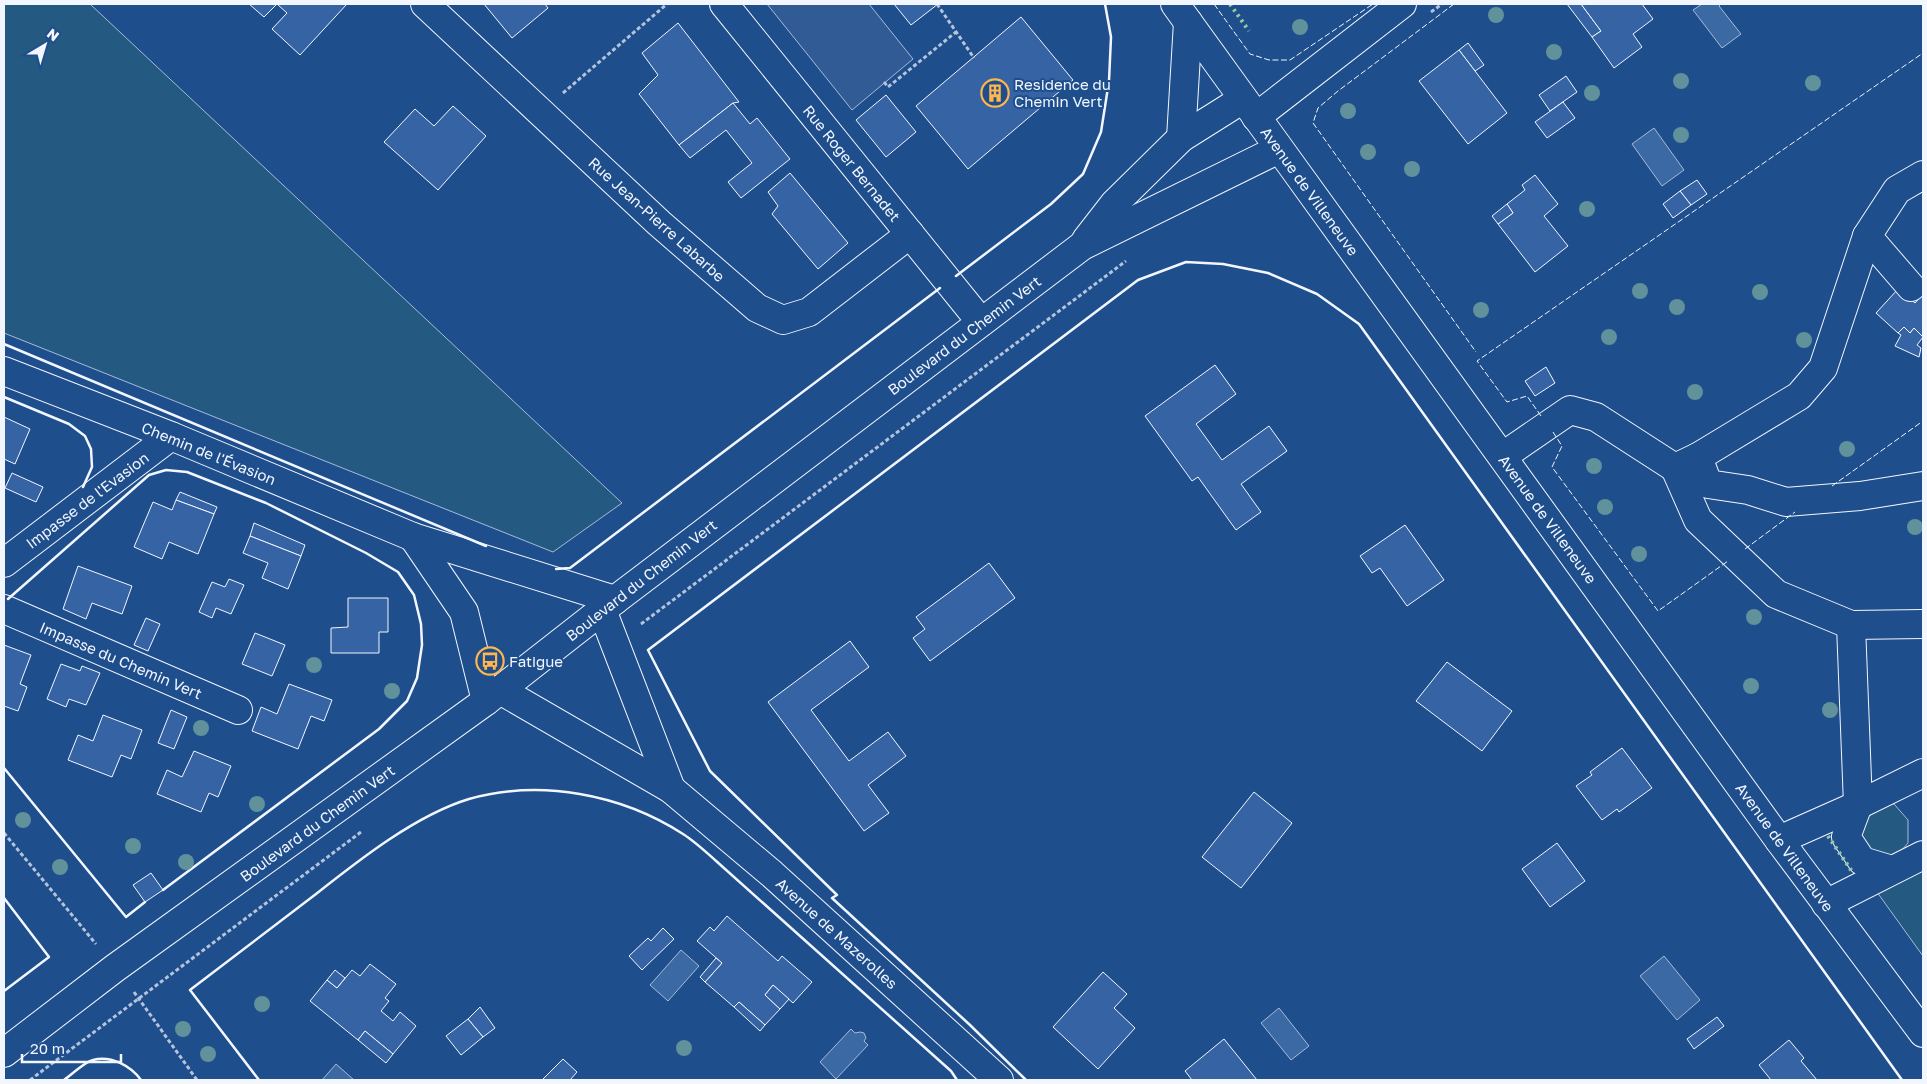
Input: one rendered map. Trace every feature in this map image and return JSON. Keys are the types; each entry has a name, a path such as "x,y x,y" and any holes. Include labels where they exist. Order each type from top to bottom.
{"street":[{"name":"Rue Jean-Pierre Labarbe","path":"425,4 659,223 757,308 783,320 809,312 910,234"},
{"name":"Rue Roger Bernadet","path":"724,4 981,322"},
{"name":"Boulevard du Chemin Vert","path":"1082,246 1114,204 1181,138 1250,108 1402,4"},
{"name":"Avenue de Villeneuve","path":"1181,13 1779,840 1923,1033"},
{"path":"1181,13 1181,138"},
{"name":"Boulevard du Chemin Vert","path":"4,1053 115,968 493,696 608,605 1082,246 1279,149"},
{"path":"1686,463 1799,396 1823,368 1867,236 1897,190 1923,175"},
{"path":"1867,236 1911,287"},
{"name":"Chemin de l'Évasion","path":"4,372 171,436 413,537 608,605"},
{"path":"1502,456 1570,410 1596,417 1686,463 1708,484 1748,490 1786,502 1860,496 1923,486"},
{"name":"Impasse de l'Evasion","path":"4,563 171,436"},
{"path":"1686,463 1698,520 1776,594 1851,625 1923,624"},
{"path":"413,537 464,612 493,696"},
{"name":"Avenue de Mazerolles","path":"608,605 616,643 671,789"},
{"name":"Impasse du Chemin Vert","path":"4,609 238,710"},
{"path":"1851,625 1858,805 1846,837 1862,861 1892,870"},
{"name":"Avenue de Mazerolles","path":"493,696 671,789 772,874 999,1080"},
{"path":"1779,840 1858,805 1923,772"},
{"path":"1826,904 1923,855"}],"path":[{"path":"541,112 667,4"},
{"path":"937,4 974,58"},
{"path":"884,82 888,87 956,32"},
{"path":"616,643 1132,257"},
{"path":"30,1080 362,831"}],"shaded area":[{"path":"4,4 90,4 622,503 553,552 4,333"},
{"path":"767,4 869,4 913,59 852,110"},
{"path":"1702,4 1721,4 1719,6 1741,34 1722,48 1693,10"},
{"path":"1654,128 1684,170 1662,186 1632,144"},
{"path":"1883,800 1894,804 1908,820 1908,843 1894,859 1875,853 1867,845 1857,827 1872,809"},
{"path":"1923,865 1923,956 1874,888"},
{"path":"681,950 699,966 668,1001 650,985"},
{"path":"1664,956 1700,1000 1677,1020 1640,976"},
{"path":"1279,1008 1309,1046 1291,1060 1261,1023"},
{"path":"851,1029 855,1033 864,1033 866,1038 864,1041 868,1045 836,1079 820,1062"},
{"path":"336,1064 354,1080 322,1080"}],"building":[{"path":"249,4 277,4 264,17"},
{"path":"277,4 347,4 300,55 272,29 287,13"},
{"path":"484,4 545,4 548,8 512,38"},
{"path":"894,4 938,4 911,25"},
{"path":"1567,4 1581,4 1601,31 1592,37"},
{"path":"1581,4 1642,4 1653,19 1633,34 1642,47 1614,68 1592,37 1601,31"},
{"name":"Residence du Chemin Vert","path":"1021,17 1073,80 968,169 916,106"},
{"path":"678,23 739,102 733,103 679,145 639,94 658,75 642,53"},
{"path":"1468,43 1484,65 1475,71 1459,50"},
{"path":"1459,50 1507,113 1468,144 1419,81"},
{"path":"1566,76 1577,92 1550,111 1539,95"},
{"path":"886,95 916,132 886,157 856,120"},
{"path":"1563,102 1575,118 1547,138 1535,122"},
{"path":"733,103 750,124 757,118 790,159 741,198 728,182 752,163 726,130 690,158 679,145"},
{"path":"453,106 486,136 438,190 384,142 415,109 434,126"},
{"path":"790,173 848,243 818,269 772,214 778,206 768,192"},
{"path":"1535,175 1558,204 1544,216 1568,246 1535,272 1498,224 1513,213 1507,204 1525,190 1522,185"},
{"path":"1697,180 1707,194 1691,205 1680,191"},
{"path":"1680,191 1691,205 1673,218 1663,204"},
{"path":"1507,204 1513,213 1498,224 1492,216"},
{"path":"1899,288 1915,303 1923,294 1923,337 1914,328 1910,333 1904,327 1898,333 1876,313"},
{"path":"1904,327 1910,333 1914,328 1923,337 1917,345 1921,348 1919,357 1895,346 1901,335 1898,333"},
{"path":"1215,365 1236,394 1196,424 1222,460 1269,426 1287,451 1241,484 1261,512 1236,530 1198,477 1192,481 1145,416"},
{"path":"1546,367 1555,383 1535,396 1525,381"},
{"path":"4,417 30,429 15,464 4,459"},
{"path":"12,473 43,487 36,502 5,488"},
{"path":"180,492 217,507 214,514 176,500"},
{"path":"176,500 214,514 198,554 169,542 162,559 134,547 153,502 172,510"},
{"path":"254,523 305,545 301,556 250,536"},
{"path":"1405,525 1444,580 1407,606 1380,568 1372,573 1360,556"},
{"path":"250,536 301,556 288,589 262,578 268,563 243,553"},
{"path":"989,563 1015,598 930,661 913,638 925,629 916,617"},
{"path":"78,566 132,586 122,614 92,603 86,619 63,609"},
{"path":"229,579 244,585 231,614 216,608 212,618 199,612 212,582 225,587"},
{"path":"348,598 388,598 388,632 379,632 379,653 331,653 331,628 348,627"},
{"path":"146,618 160,624 148,651 134,645"},
{"path":"255,633 285,645 272,676 242,664"},
{"path":"850,641 869,667 811,710 849,761 888,732 906,756 868,785 889,813 864,831 768,702"},
{"path":"4,645 31,655 20,684 27,687 18,711 4,706"},
{"path":"1447,662 1512,711 1482,751 1416,701"},
{"path":"61,664 80,671 82,666 100,673 86,705 69,699 66,707 47,699"},
{"path":"289,684 332,700 324,721 311,716 298,749 252,731 261,707 277,714"},
{"path":"171,710 187,717 174,749 158,743"},
{"path":"103,715 142,730 131,759 121,755 112,777 68,760 78,735 93,741"},
{"path":"1622,748 1652,788 1619,812 1617,809 1602,820 1576,786 1592,775 1590,772"},
{"path":"194,751 231,766 218,797 209,793 201,812 157,794 167,770 182,777"},
{"path":"1254,792 1292,823 1241,888 1202,857"},
{"path":"1557,843 1585,881 1550,907 1522,869"},
{"path":"151,873 163,890 145,902 133,885"},
{"path":"727,916 778,961 782,956 812,982 793,1003 773,985 765,995 780,1009 765,1025 739,1002 734,1007 705,982 722,963 697,941 710,927 714,931"},
{"path":"663,928 674,939 642,970 629,956 648,938 651,941"},
{"path":"716,958 722,963 705,982 700,977"},
{"path":"370,964 396,984 385,998 389,1001 381,1011 393,1021 400,1012 416,1026 393,1054 365,1031 358,1040 310,1001 327,980 337,988 352,970 360,976"},
{"path":"335,970 345,978 337,988 327,980"},
{"path":"1103,972 1127,994 1114,1008 1135,1028 1098,1069 1053,1027"},
{"path":"773,985 789,999 780,1009 765,995"},
{"path":"739,1002 765,1025 760,1031 734,1007"},
{"path":"480,1007 495,1028 483,1037 468,1019"},
{"path":"1717,1017 1724,1026 1694,1049 1687,1039"},
{"path":"468,1019 483,1037 461,1055 446,1036"},
{"path":"365,1031 393,1054 386,1063 358,1040"},
{"path":"1224,1039 1257,1080 1192,1080 1185,1071"},
{"path":"1789,1040 1804,1058 1801,1061 1817,1080 1771,1080 1759,1065"},
{"path":"563,1059 577,1072 570,1080 542,1080"}],"hedge":[{"path":"1230,4 1249,31"},
{"path":"1828,836 1853,873"}],"fence":[{"path":"1214,4 1250,54 1269,60 1290,60 1373,4"},
{"path":"1454,4 1338,91 1318,108 1313,123 1476,352"},
{"path":"1541,416 1527,396 1507,402 1477,361 1923,53"},
{"path":"1832,486 1923,421"},
{"path":"1553,432 1562,446 1552,467 1658,611 1728,561"},
{"path":"1745,549 1795,512"}],"wall":[{"path":"956,276 1051,204 1083,174 1101,132 1109,81 1111,37 1105,4"},
{"path":"1026,1080 970,1025 832,898 837,895 710,771 648,650 1138,280 1186,262 1223,264 1268,273 1317,294 1359,324 1902,1080"},
{"path":"556,569 570,568 940,288"},
{"path":"4,344 486,546"},
{"path":"4,397 69,424 85,436 91,449 92,467 83,487"},
{"path":"8,599 149,475 166,470 187,472 266,503 366,553 398,572 414,595 421,624 422,645 417,678 407,701 379,729 163,890"},
{"path":"4,768 126,917 145,902"},
{"path":"259,1080 190,990 351,867 409,827 449,806 469,799 496,793 524,790 580,794 607,800 659,820 687,837 951,1071 957,1080"},
{"path":"4,898 49,957 4,991"},
{"path":"64,1080 86,1063 100,1059 113,1060 126,1066 141,1080"}],"place":[{"name":"Residence du Chemin Vert","path":"995,93"},
{"name":"Fatigue","path":"490,661"}]}
